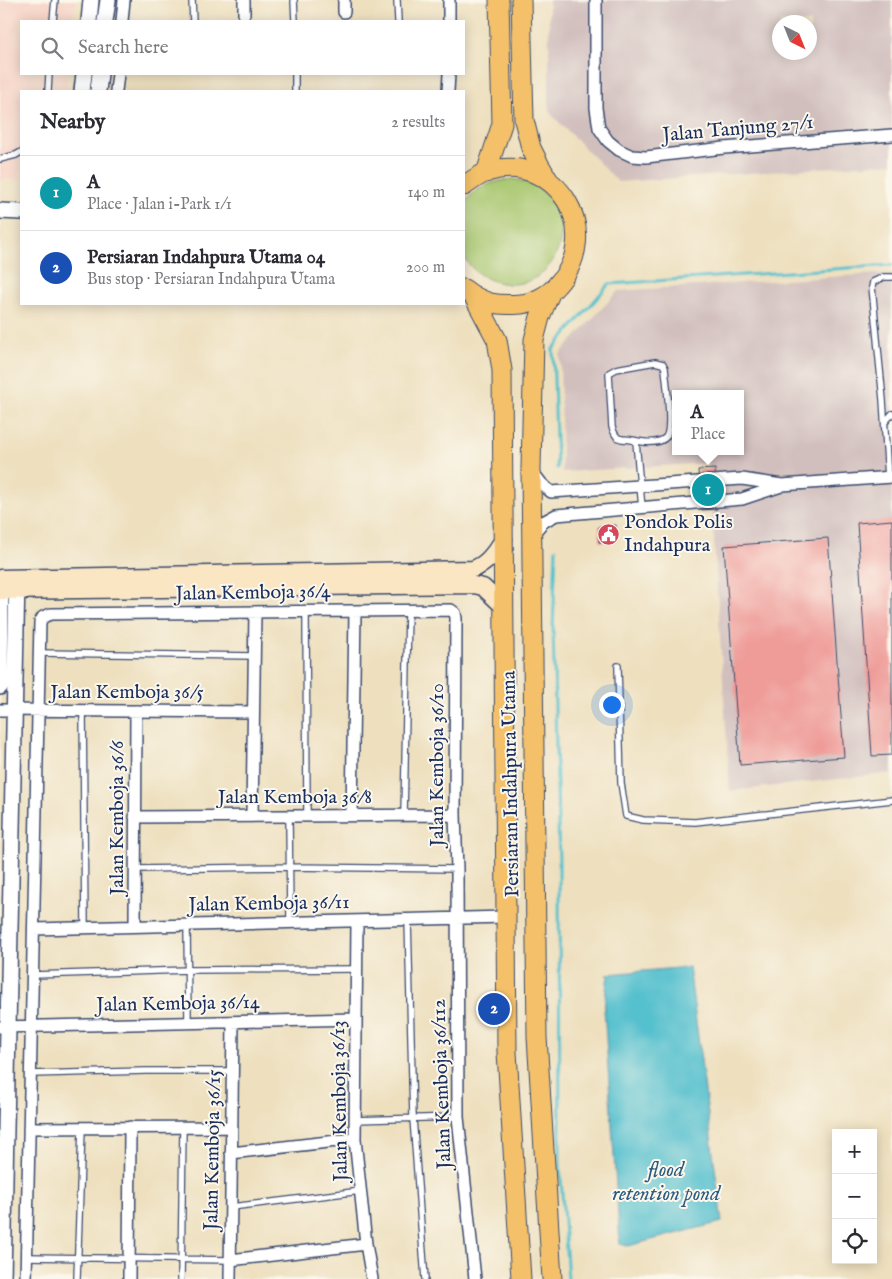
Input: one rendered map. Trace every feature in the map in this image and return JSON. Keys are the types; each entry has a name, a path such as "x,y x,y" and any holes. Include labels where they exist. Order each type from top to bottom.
{"main road":[{"path":"486,172 502,124 499,0"},
{"path":"469,293 500,306 527,304 552,292 566,276 575,256 578,235 574,214 564,196 549,181 538,164 531,148 524,120 521,0"},
{"path":"465,185 486,172 508,168 529,171 549,181"},
{"name":"Persiaran Indahpura Utama","path":"552,292 540,317 534,340 531,468 537,1037 552,1279"},
{"name":"Persiaran Indahpura Utama","path":"469,293 497,340 502,370 507,1052 521,1279"},
{"path":"6,584 473,569 482,566 488,561 504,539"},
{"path":"6,584 474,585 483,587 504,607"}],"street":[{"path":"89,20 91,0"},
{"path":"106,20 108,0"},
{"path":"122,20 124,0"},
{"path":"244,0 244,14"},
{"path":"344,0 344,12"},
{"path":"449,0 449,20"},
{"name":"Jalan Tanjung 27/1","path":"596,0 596,108 599,128 608,141 619,150 632,156 646,157 724,148 892,136"},
{"path":"82,90 84,75"},
{"path":"98,90 100,75"},
{"path":"116,90 118,75"},
{"path":"448,90 449,75"},
{"path":"0,211 20,212"},
{"path":"531,468 540,483 552,492 742,479 782,485 890,477"},
{"path":"531,536 543,522 556,515 742,499 782,485"},
{"path":"0,687 6,584"},
{"path":"3,1279 7,710 6,584"},
{"name":"Jalan Kemboja 36/4","path":"39,653 40,622 43,617 51,614 451,610 455,613"},
{"path":"352,815 355,611"},
{"path":"252,816 255,612"},
{"name":"Jalan Kemboja 36/10","path":"455,613 457,918"},
{"path":"26,1279 39,653"},
{"name":"Jalan Kemboja 36/5","path":"7,710 253,712"},
{"name":"Jalan Kemboja 36/6","path":"135,926 136,711"},
{"name":"Jalan Kemboja 36/8","path":"135,817 455,815"},
{"name":"Jalan Kemboja 36/11","path":"34,929 506,917"},
{"name":"Jalan Kemboja 36/112","path":"457,918 458,1116 475,1279"},
{"name":"Jalan Kemboja 36/13","path":"357,920 355,1139 366,1244 372,1279"},
{"name":"Jalan Kemboja 36/14","path":"4,1027 356,1019"},
{"name":"Jalan Kemboja 36/15","path":"230,1279 233,1022"},
{"path":"30,1128 232,1126"},
{"path":"129,1279 130,1127"},
{"path":"231,1153 355,1139"},
{"path":"230,1260 366,1244"}],"lane":[{"path":"53,20 55,0"},
{"path":"192,0 192,20"},
{"path":"294,0 295,20"},
{"path":"397,0 398,20"},
{"path":"48,90 49,75"},
{"path":"295,75 295,90"},
{"path":"0,159 20,153"},
{"path":"890,477 872,284 876,280 892,277"},
{"path":"660,362 664,364 665,368 669,417 668,431 666,437 660,440 636,442 620,439 615,435 612,427 608,373 616,369 660,362"},
{"path":"885,422 892,414"},
{"path":"636,442 642,508"},
{"path":"404,815 408,611"},
{"path":"306,612 307,816"},
{"path":"39,653 254,656"},
{"path":"618,666 621,783 626,816 643,820 695,822 892,800"},
{"path":"83,710 85,927"},
{"path":"289,816 290,922"},
{"path":"135,869 288,867 457,869"},
{"path":"408,919 413,1118 425,1279"},
{"path":"187,925 188,1022"},
{"path":"33,975 188,970 357,969"},
{"path":"31,1074 232,1071"},
{"path":"355,1120 458,1116"},
{"path":"181,1279 183,1127"},
{"path":"77,1279 82,1128"},
{"path":"231,1207 361,1191"},
{"path":"27,1257 181,1261 230,1260"}],"shaded area":[{"path":"0,0 76,0 73,20 20,20 20,75 68,75 66,90 20,90 20,181 0,179"},
{"path":"549,0 892,0 892,163 618,182 549,112"},
{"path":"892,273 892,773 730,791 709,463 562,472 560,354 618,291"}],"green space":[{"path":"513,179 538,188 554,203 561,222 560,242 553,261 539,275 520,283 497,282 487,278 474,270 465,259 465,204 472,194 484,186"}],"water":[{"name":"flood retention pond","path":"689,967 722,1222 628,1246 620,1244 604,1009 608,974"}],"building":[{"path":"715,469 717,509 701,510 698,470"},
{"path":"892,520 892,755 872,756 857,523"},
{"name":"Pondok Polis Indahpura","path":"616,525 617,541 599,542 599,526"},
{"path":"828,538 844,757 740,765 724,546"}],"waterway":[{"path":"557,468 553,349 609,284 892,265"},
{"path":"556,549 553,628 559,862 560,1164 568,1279"}],"place":[{"name":"A","path":"708,490"},
{"name":"Pondok Polis Indahpura","path":"608,534"},
{"name":"Persiaran Indahpura Utama 04","path":"494,1009"}]}
